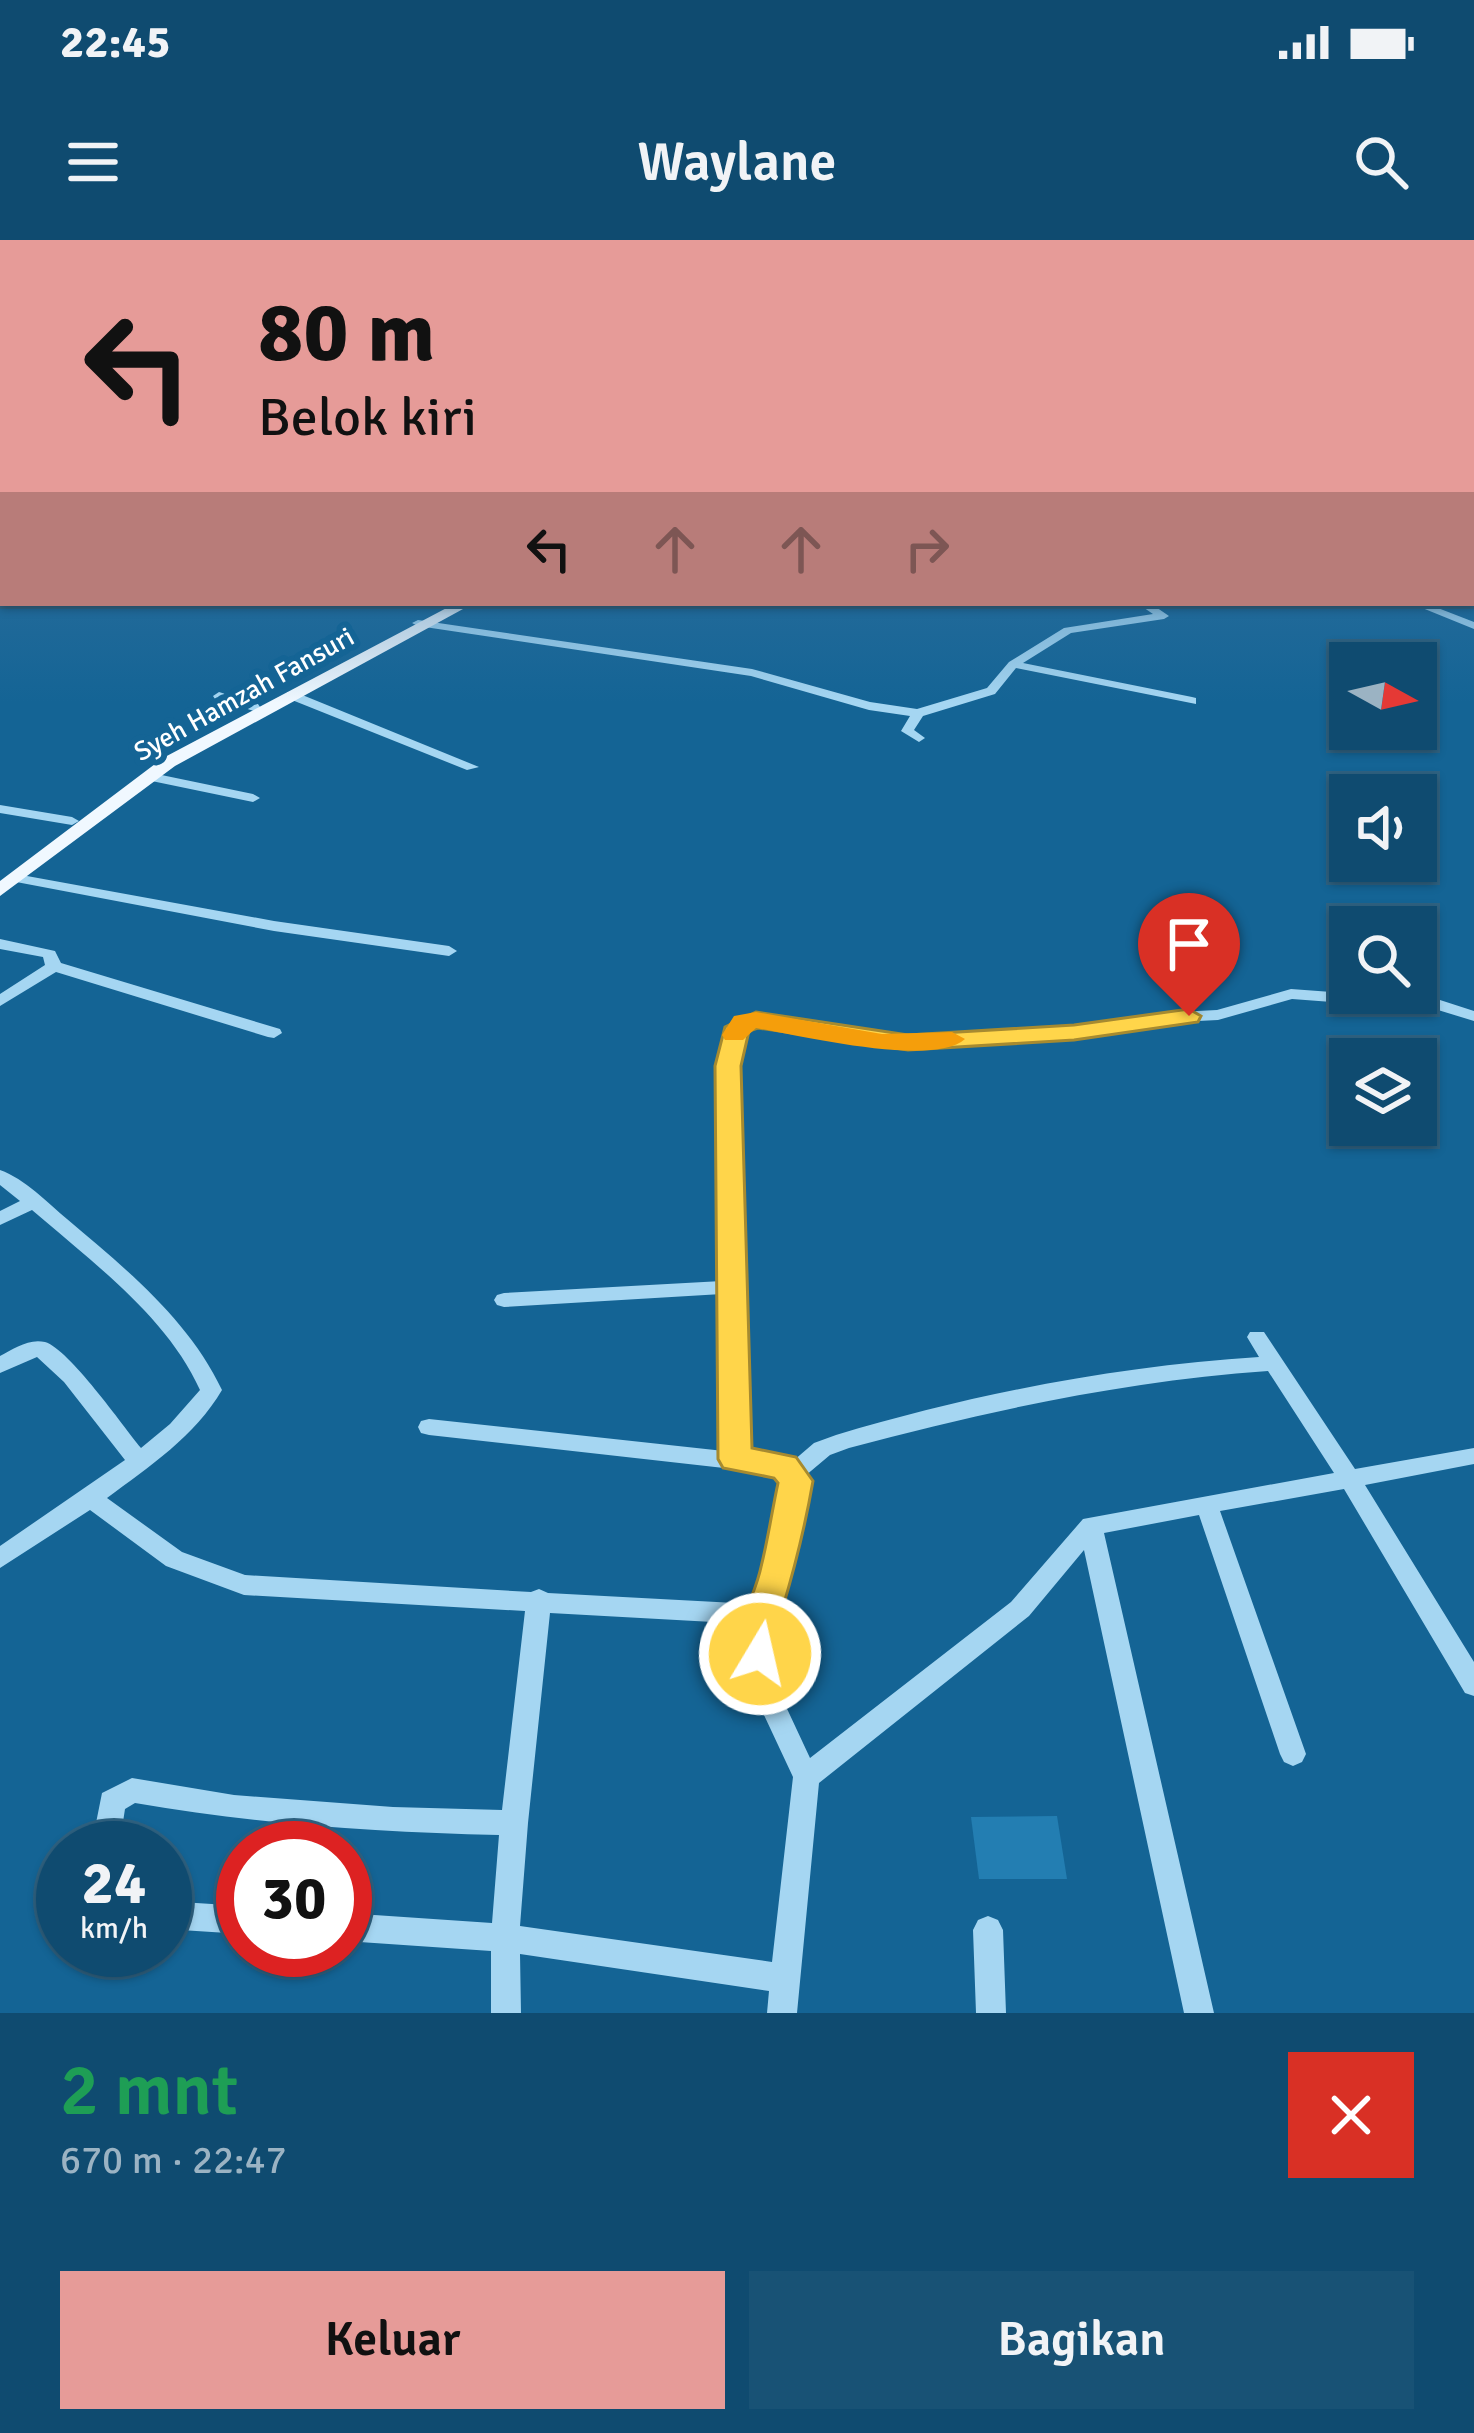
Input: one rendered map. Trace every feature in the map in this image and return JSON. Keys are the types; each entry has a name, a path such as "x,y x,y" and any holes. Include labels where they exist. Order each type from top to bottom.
{"main road":[{"name":"Syeh Hamzah Fansuri","path":"8,877 125,787 452,606"},
{"name":"Syeh Hamzah Fansuri","path":"0,890 8,877 72,821 254,707 461,606"}],"street":[{"path":"422,624 752,673 869,706 918,713 950,708 992,691 1013,664 1068,630 1164,616 1147,606"},
{"path":"1423,606 1474,626"},
{"path":"1013,664 1192,701"},
{"path":"291,695 472,766"},
{"path":"219,696 254,707"},
{"path":"918,713 907,731 919,738"},
{"path":"147,776 253,798"},
{"path":"0,809 72,821"},
{"path":"8,877 274,926 449,951"},
{"path":"0,944 49,954 54,966"},
{"path":"0,1001 54,966 274,1033"},
{"path":"735,1459 728,1066 743,1021 882,1041 925,1042 1207,1017 1291,994 1440,1005 1474,1016"},
{"path":"0,1177 35,1201 153,1314 209,1382 201,1408 138,1461 0,1558"},
{"path":"0,1219 35,1201"},
{"path":"505,1300 732,1287"},
{"path":"1257,1337 1474,1685"},
{"path":"0,1365 28,1350 42,1349 72,1377 138,1461"},
{"path":"792,1474 822,1449 844,1441 1027,1394 1156,1373 1275,1364"},
{"path":"429,1427 735,1459 784,1466 792,1474 791,1521 761,1615 762,1683 806,1777 782,2013"},
{"path":"806,1777 1020,1609 1091,1526 1474,1456"},
{"path":"88,1496 174,1559 229,1581 761,1615"},
{"path":"1207,1506 1293,1754"},
{"path":"1091,1526 1145,1750 1199,2013"},
{"path":"506,2013 505,1938 514,1822 539,1599"},
{"path":"109,1821 112,1802 132,1790 234,1807 393,1820 514,1822"},
{"path":"372,1929 505,1938 785,1979"},
{"path":"988,1930 991,2013"}],"shaded area":[{"path":"1057,1816 1067,1879 979,1879 971,1817"}],"slow traffic":[{"path":"734,1035 743,1021 756,1020 882,1041 952,1039"}],"route":[{"path":"760,1654 761,1615 778,1574 795,1481 784,1466 735,1459 728,1066 737,1027 756,1020 908,1042 1074,1033 1189,1016"}]}
